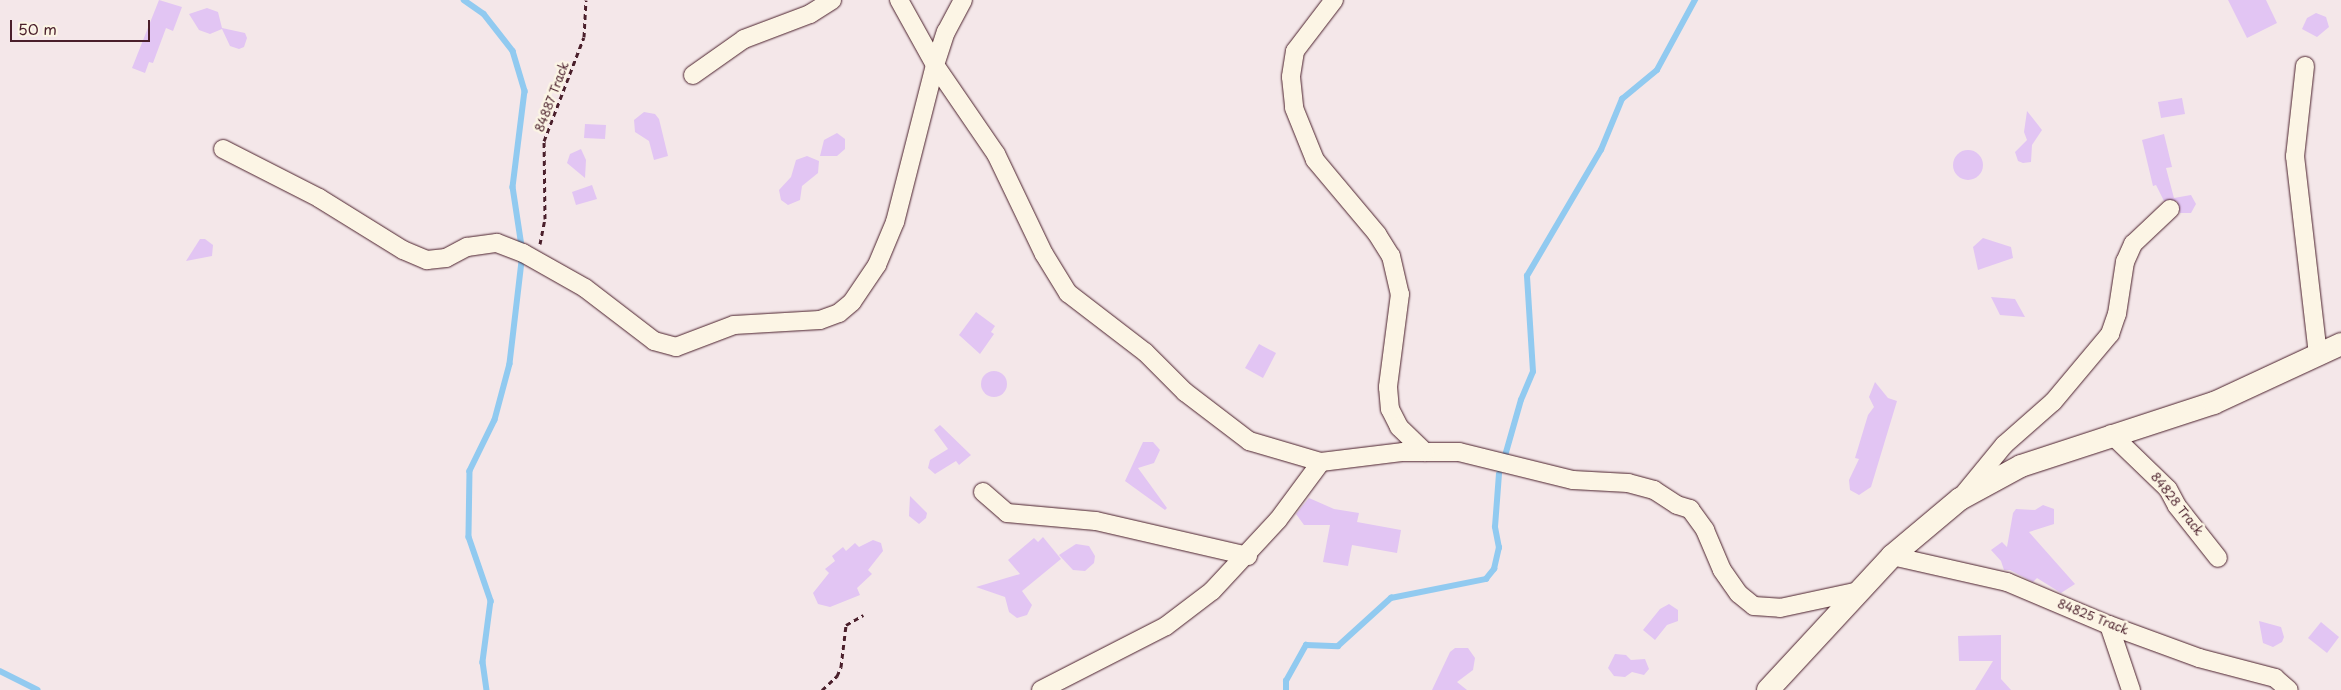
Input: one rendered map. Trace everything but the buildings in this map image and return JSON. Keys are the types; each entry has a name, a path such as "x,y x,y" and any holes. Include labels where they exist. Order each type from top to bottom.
{"street":[{"path":"693,75 744,39 810,14 832,0"},
{"path":"899,0 935,65 996,154 1044,254 1068,293 1145,352 1185,392 1249,440 1321,462 1425,452 1459,452 1573,480 1628,483 1654,490 1677,505 1690,509 1704,530 1722,570 1738,594 1754,606 1780,608 1859,591"},
{"path":"223,149 319,198 403,250 427,260 446,258 467,247 497,243 537,261 586,288 654,341 676,347 734,326 820,320 839,313 867,283 895,222 935,65 946,32 963,0"},
{"path":"1334,0 1295,51 1291,77 1294,108 1315,160 1377,234 1391,256 1400,294 1388,387 1390,409 1399,428 1425,452"},
{"path":"2305,66 2295,156 2318,356"},
{"path":"1768,690 1892,556 1960,499 2004,445 2053,402 2101,347 2110,334 2117,314 2125,262 2133,244 2170,209"},
{"path":"1960,499 2021,466 2111,434 2214,403 2341,344"},
{"name":"84828 Track","path":"2111,434 2168,489 2177,506 2218,558"},
{"path":"1041,690 1166,626 1212,591 1248,556 1321,462"},
{"path":"983,492 1007,513 1125,526 1248,556"},
{"name":"84825 Track","path":"1892,556 2007,582 2109,625 2199,658 2275,678 2289,690"},
{"path":"2109,625 2131,690"}],"path":[{"name":"84887 Track","path":"537,261 545,219 544,141 584,37 586,0"},
{"path":"822,690 837,676 841,667 846,625 863,615"}],"waterway":[{"path":"464,0 484,14 513,51 525,91 513,187 523,253 510,364 495,420 470,471 469,537 491,601 483,662 487,690"},
{"path":"1505,456 1521,400 1533,372 1527,276 1601,150 1622,99 1657,70 1695,0"},
{"path":"1286,690 1286,681 1306,645 1338,646 1391,598 1486,579 1494,569 1499,548 1495,527 1499,474"},
{"path":"0,671 38,690"}]}
